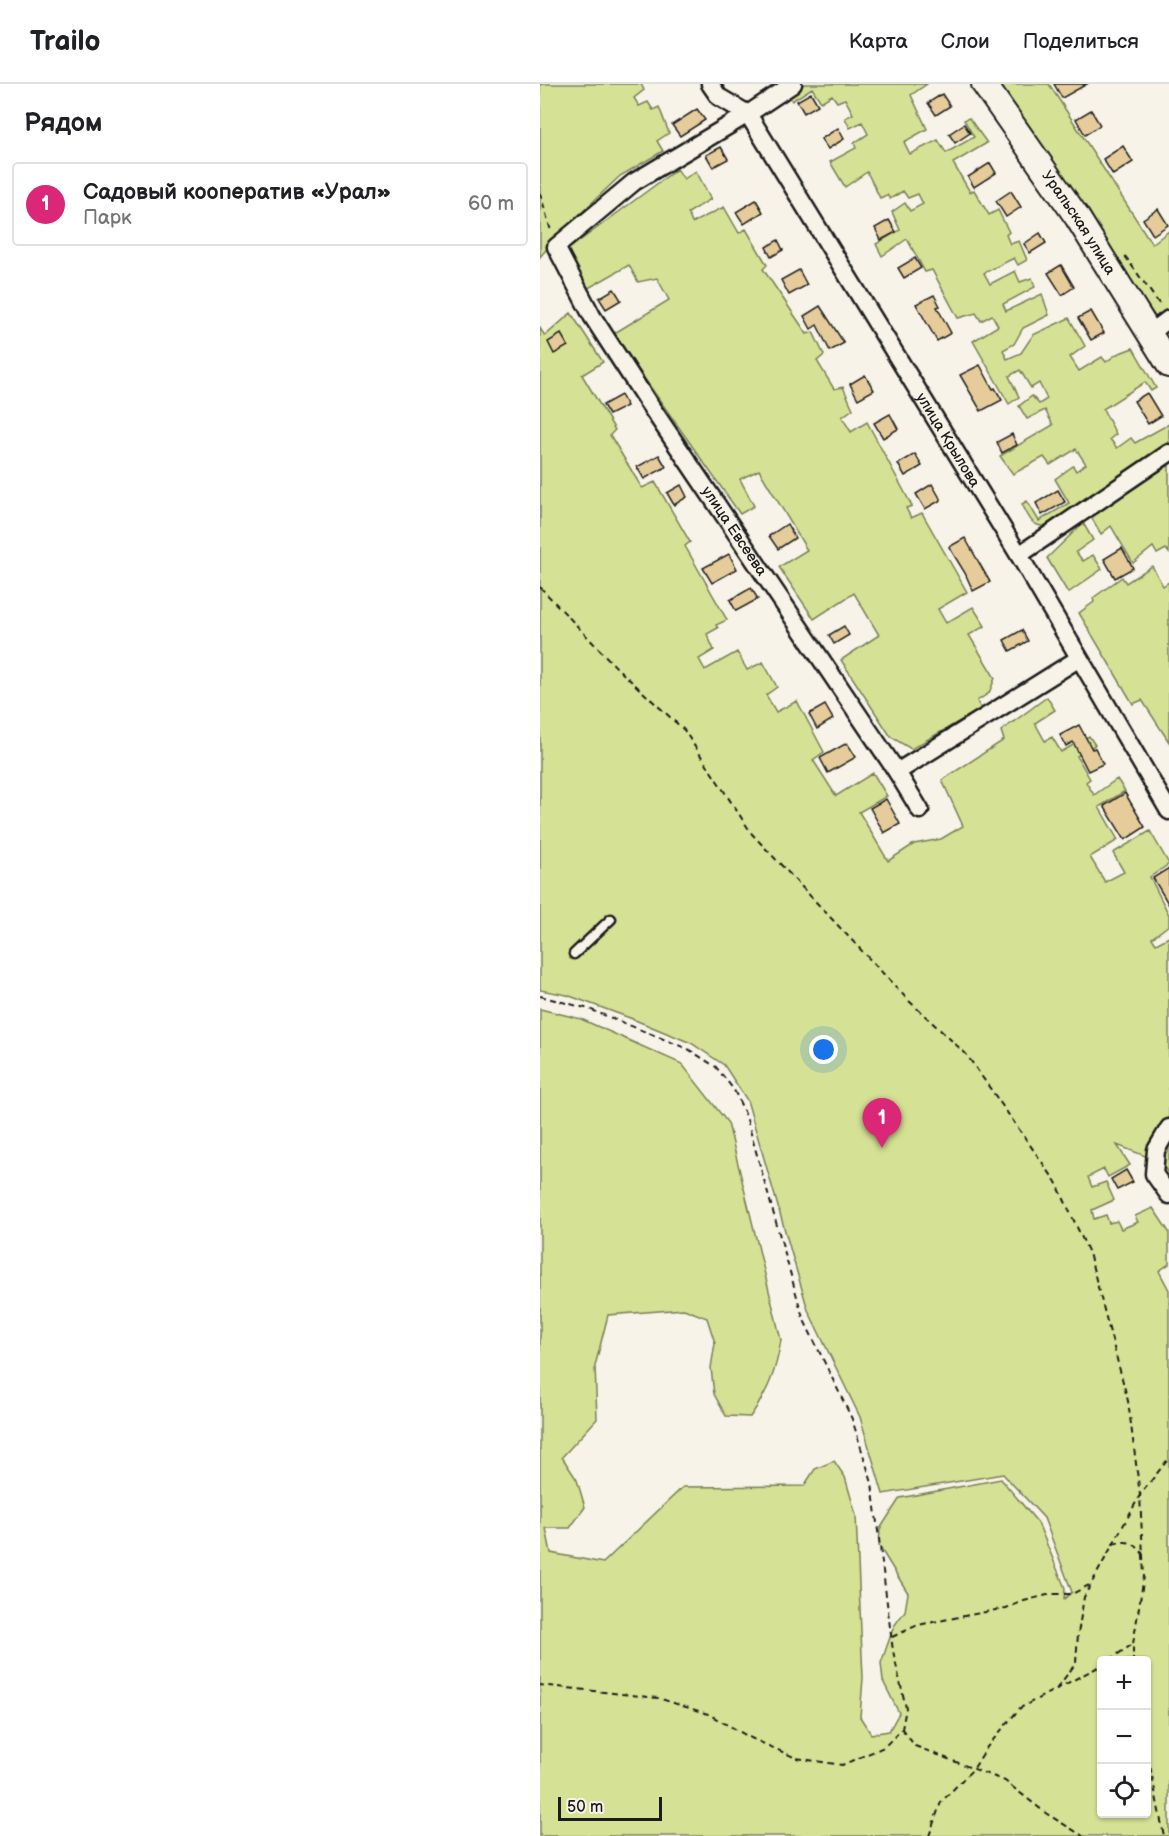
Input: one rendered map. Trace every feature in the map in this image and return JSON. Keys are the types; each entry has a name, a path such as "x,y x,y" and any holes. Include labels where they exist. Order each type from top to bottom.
{"main road":[{"name":"Уральская улица","path":"984,84 1077,217 1169,365"}],"street":[{"name":"улица Крылова","path":"710,84 719,97 748,114 1019,555 1169,811"},
{"path":"556,247 634,182 748,114 793,84"},
{"name":"улица Евсеева","path":"556,247 592,316 634,382 897,772 920,810"},
{"path":"1149,334 1169,319"},
{"path":"1019,555 1169,453"},
{"path":"897,772 1078,659"},
{"path":"1169,1128 1156,1150 1154,1174 1169,1195"}],"lane":[{"path":"573,954 611,919"}],"path":[{"path":"540,193 556,247"},
{"path":"540,587 618,669 684,730 752,834 909,1001 966,1054 1056,1182 1089,1253 1128,1401 1140,1495 1144,1575 1133,1656"},
{"path":"540,996 589,1009 688,1049 716,1067 734,1090 746,1116 804,1318 852,1419 872,1483 892,1637 906,1708 902,1729 884,1748 842,1765 796,1758 751,1738 708,1714 658,1698 540,1685"},
{"path":"1057,1688 1076,1663 1084,1597 1090,1584 1140,1495 1169,1458"},
{"path":"1113,1544 1126,1540 1135,1543 1143,1555"},
{"path":"892,1637 918,1625 1006,1608 1051,1594 1072,1594 1090,1584"},
{"path":"1115,1656 1133,1644"},
{"path":"929,1836 941,1802 974,1768 987,1747 1020,1708 1097,1667"},
{"path":"902,1729 915,1746 1005,1781 1047,1815 1083,1836"},
{"path":"1150,1764 1164,1836"}],"green space":[{"path":"540,84 641,84 644,90 634,98 639,106 648,102 653,110 659,107 669,133 657,141 663,151 620,176 561,232 540,257"},
{"path":"804,84 927,84 911,95 927,129 904,142 910,154 938,140 946,153 974,137 964,120 969,118 987,143 953,163 970,192 974,190 989,215 998,210 1009,232 1006,235 1010,244 1019,241 1027,260 1018,265 1014,258 984,273 990,284 1015,271 1020,282 1032,278 1035,287 1003,304 1006,311 1042,294 1049,315 1023,328 1014,344 1003,350 1007,359 1021,353 1033,335 1069,318 1085,346 1070,357 1079,371 1102,357 1106,362 1117,354 1133,348 1156,388 1151,391 1145,382 1103,409 1116,434 1110,439 1117,448 1131,438 1135,443 1169,424 1169,447 1051,526 1035,524 1022,504 1027,501 1039,521 1069,503 1055,479 1073,466 1076,471 1086,464 1076,449 1050,465 1044,457 1013,474 1000,456 1053,425 1045,410 1027,419 1019,406 1032,396 1039,404 1047,399 1039,383 1031,388 1020,370 1009,376 1019,397 1009,404 973,341 998,326 992,315 981,321 976,313 958,318 932,270 925,272 907,239 882,256 876,244 900,230 892,212 905,203 910,211 923,204 918,194 908,198 903,191 890,199 887,195 880,198 867,172 845,187 830,162 856,148 854,143 868,134 862,122 850,128 845,118 853,114 845,99 837,102 832,95 821,102 812,88 792,101 788,95"},
{"path":"996,84 1049,84 1152,244 1169,231 1169,309 1156,318"},
{"path":"677,169 684,179 696,171 711,199 688,213 692,223 724,207 739,233 746,229 767,265 763,269 807,334 813,332 824,355 817,361 834,389 843,387 853,409 842,417 851,432 867,422 912,506 906,508 911,518 922,513 967,592 938,609 946,623 973,607 985,626 969,635 995,678 989,693 977,701 981,709 911,749 891,737 841,660 879,635 854,593 814,619 779,567 807,550 759,470 740,479 754,506 740,514 613,334 669,300 657,278 638,282 629,265 585,290 566,251"},
{"path":"571,313 603,362 582,375 615,430 610,435 642,488 655,482 690,542 685,546 727,620 716,625 718,628 707,634 714,650 699,659 705,670 737,652 747,670 763,662 777,687 766,695 776,712 797,701 824,752 813,760 836,796 873,773 887,796 859,812 888,861 914,844 941,839 963,826 942,780 1004,740 1001,731 1047,697 1055,710 1035,723 1045,741 1052,737 1061,752 1089,736 1095,745 1077,756 1090,779 1086,782 1094,795 1117,779 1125,791 1099,807 1118,840 1090,857 1105,882 1124,872 1113,853 1150,831 1169,864 1150,877 1169,915 1169,925 1152,938 1156,944 1169,937 1169,1175 1161,1162 1117,1145 1130,1165 1108,1177 1104,1169 1088,1177 1092,1187 1106,1182 1114,1200 1092,1210 1094,1219 1106,1215 1109,1223 1117,1221 1121,1229 1138,1222 1135,1216 1153,1208 1169,1232 1169,1264 1159,1271 1169,1290 1169,1836 540,1836 540,1009 581,1019 682,1064 728,1123 781,1340 777,1362 770,1381 750,1417 726,1416 714,1394 711,1368 715,1343 707,1318 684,1309 608,1315 595,1366 597,1419 562,1457 577,1480 585,1507 570,1528 546,1528 551,1553 603,1563 683,1487 804,1486 815,1469 834,1461 845,1477 856,1515 863,1678 860,1717 871,1734 889,1731 899,1713 883,1681 881,1663 894,1626 905,1611 908,1593 879,1546 880,1529 900,1498 1001,1479 1038,1523 1065,1588 1064,1599 1072,1592 1044,1518 1003,1474 883,1494 860,1417 808,1310 747,1100 724,1065 691,1043 630,1018 567,995 540,990 540,328 545,336"},
{"path":"1169,465 1169,553 1166,549 1157,554 1153,547 1133,563 1111,526 1101,534 1091,517"},
{"path":"1083,523 1093,540 1076,552 1083,561 1093,555 1102,569 1068,593 1047,558"},
{"path":"1152,566 1163,586 1169,582 1169,742 1142,700 1133,704 1079,613 1094,602 1093,598 1122,577 1126,583"}],"building":[{"path":"1054,84 1087,84 1062,98"},
{"path":"811,93 818,105 804,113 797,101"},
{"path":"942,94 950,106 936,115 928,103"},
{"path":"697,109 705,120 680,136 672,125"},
{"path":"1091,110 1100,125 1085,135 1076,119"},
{"path":"964,124 970,133 955,143 949,134"},
{"path":"838,128 844,139 828,149 821,139"},
{"path":"1123,146 1133,162 1113,175 1103,159"},
{"path":"721,147 728,159 713,167 706,155"},
{"path":"990,163 996,173 974,187 968,177"},
{"path":"1011,191 1021,207 1006,217 996,201"},
{"path":"756,200 763,212 744,224 736,212"},
{"path":"1158,209 1168,225 1153,235 1143,219"},
{"path":"889,220 896,232 881,240 875,228"},
{"path":"1040,233 1046,243 1030,253 1024,244"},
{"path":"778,240 783,250 771,257 766,247"},
{"path":"915,258 921,268 904,278 898,268"},
{"path":"1061,265 1074,287 1062,295 1048,273"},
{"path":"799,270 807,285 789,295 781,280"},
{"path":"614,289 621,300 606,309 599,298"},
{"path":"934,295 940,306 937,307 951,333 937,341 916,304"},
{"path":"820,306 844,343 830,351 817,325 811,329 804,316"},
{"path":"1091,311 1104,333 1091,340 1078,318"},
{"path":"561,334 568,346 554,354 548,342"},
{"path":"980,365 1002,400 981,411 960,375"},
{"path":"865,375 874,390 858,399 850,384"},
{"path":"1147,393 1161,416 1148,424 1134,401"},
{"path":"621,395 627,406 609,415 603,405"},
{"path":"890,414 898,429 883,438 874,423"},
{"path":"1012,434 1017,445 1002,453 997,442"},
{"path":"915,454 922,466 905,476 898,464"},
{"path":"659,455 666,467 644,479 637,467"},
{"path":"932,484 941,500 925,509 916,494"},
{"path":"681,485 687,497 674,505 667,493"},
{"path":"1058,490 1065,502 1042,515 1036,503"},
{"path":"787,524 795,538 778,549 769,536"},
{"path":"965,538 990,582 973,591 949,547"},
{"path":"1122,548 1133,568 1115,578 1104,559"},
{"path":"729,554 737,569 712,583 703,568"},
{"path":"751,588 758,599 736,611 730,600"},
{"path":"844,626 849,635 834,644 829,635"},
{"path":"1022,630 1028,641 1010,651 1004,640"},
{"path":"825,705 833,719 817,729 809,714"},
{"path":"1079,725 1103,764 1088,771 1073,742 1066,746 1060,735"},
{"path":"847,743 856,757 828,773 820,758"},
{"path":"1125,793 1145,827 1125,840 1104,806"},
{"path":"886,799 900,824 884,833 870,808"},
{"path":"1169,868 1169,905 1153,878"},
{"path":"1126,1170 1133,1182 1117,1190 1111,1179"}],"place":[{"name":"Садовый кооператив «Урал»","path":"882,1148"}]}
